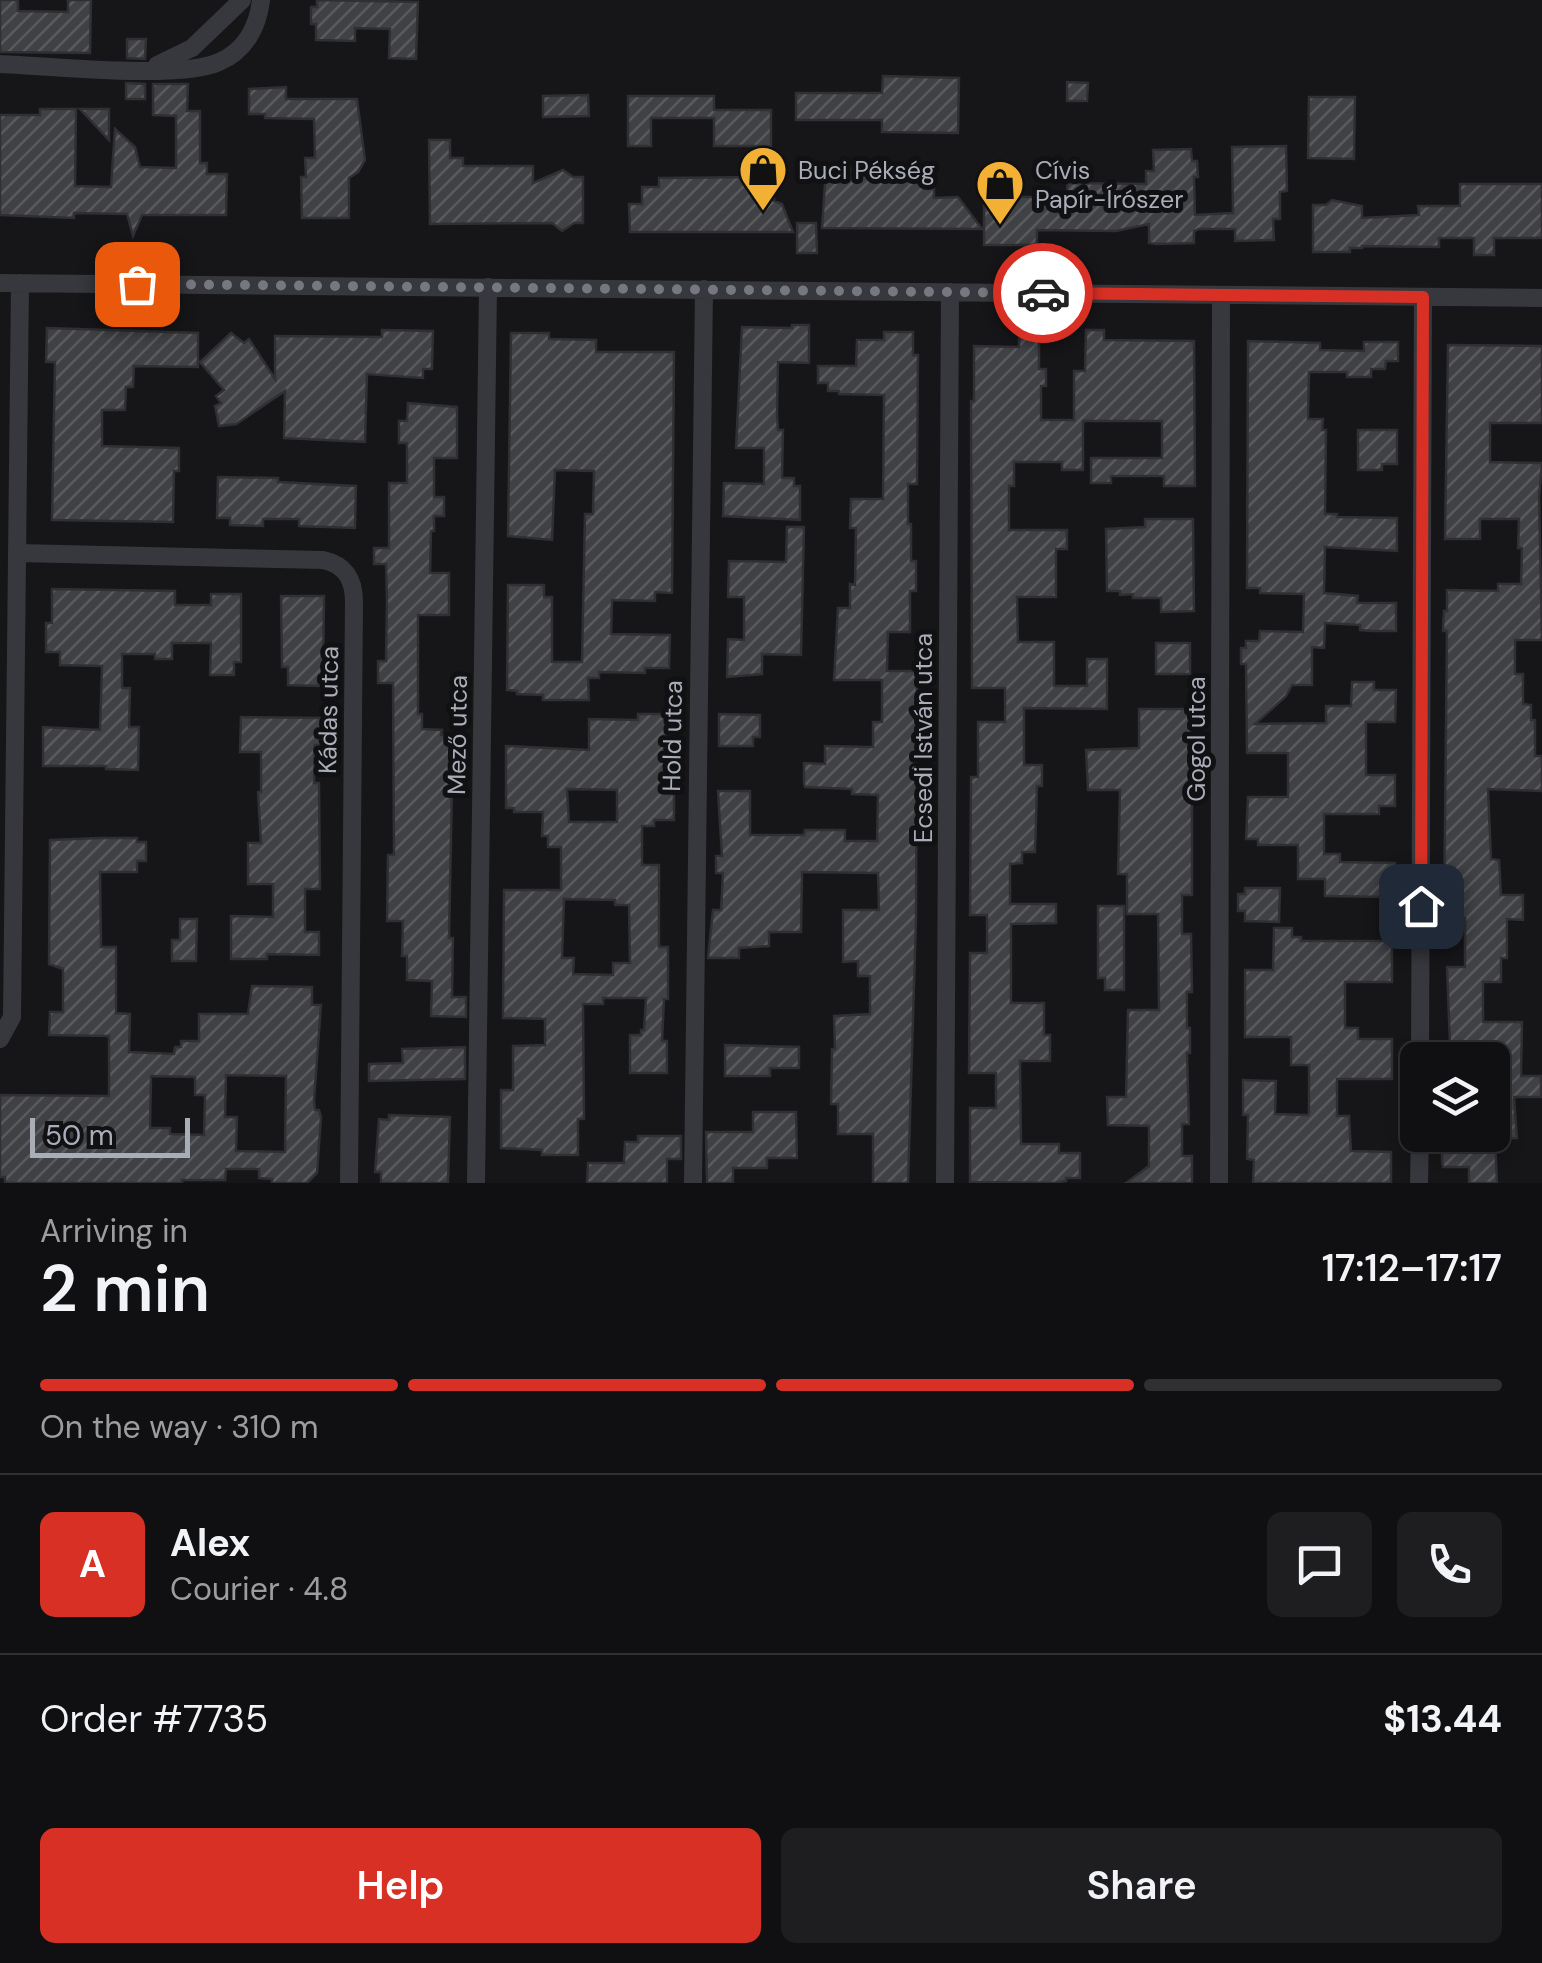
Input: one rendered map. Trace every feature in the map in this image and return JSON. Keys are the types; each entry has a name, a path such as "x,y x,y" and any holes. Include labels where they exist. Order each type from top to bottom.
{"street":[{"path":"137,69 171,61 187,52 242,0"},
{"path":"0,64 194,68 221,61 248,38 256,24 261,0"},
{"path":"0,283 1542,298"},
{"path":"0,1039 12,1017 20,283"},
{"name":"Mező utca","path":"476,1183 488,287"},
{"name":"Hold utca","path":"693,1183 704,290"},
{"name":"Ecsedi István utca","path":"945,1183 950,292"},
{"name":"Gogol utca","path":"1219,1183 1221,295"},
{"path":"1420,1042 1423,297"},
{"name":"Kádas utca","path":"18,553 324,560 340,566 351,580 354,622 349,1183"},
{"path":"1419,1183 1420,1152"}],"building":[{"path":"0,0 18,0 18,11 68,12 68,0 91,0 90,53 0,52"},
{"path":"317,0 418,2 416,59 389,58 390,29 355,28 355,41 316,40 311,7 317,7"},
{"path":"127,39 146,39 145,59 127,58"},
{"path":"883,76 959,78 958,133 882,132 882,120 796,120 796,93 882,93"},
{"path":"1067,82 1088,83 1087,101 1067,101"},
{"path":"126,83 145,84 145,99 126,99"},
{"path":"153,84 188,84 187,111 200,111 200,163 207,163 207,174 227,174 226,215 142,215 133,236 127,214 74,213 74,218 0,215 0,115 40,115 40,109 76,109 75,186 111,187 115,129 135,147 140,167 176,168 176,116 153,115"},
{"path":"286,87 286,99 357,99 365,160 349,178 349,218 302,218 301,177 306,177 305,158 315,158 314,119 249,114 249,89"},
{"path":"588,95 589,116 543,117 543,96"},
{"path":"628,96 714,96 714,110 771,110 771,146 714,146 714,118 651,118 651,146 628,146"},
{"path":"1309,97 1355,97 1354,159 1308,158"},
{"path":"80,109 109,109 109,140"},
{"path":"429,140 450,140 450,158 463,158 463,166 533,166 533,183 563,170 573,177 583,177 583,223 574,223 562,231 552,223 430,224"},
{"path":"1286,146 1287,191 1280,192 1280,219 1273,219 1274,240 1235,241 1235,229 1199,229 1194,231 1194,243 1156,244 1149,243 1149,224 1116,231 1037,230 1037,245 984,245 984,197 1066,197 1068,183 1146,184 1146,171 1154,171 1153,150 1191,149 1198,177 1194,177 1195,215 1233,213 1232,147"},
{"path":"826,168 866,168 866,178 934,178 934,198 958,197 982,229 822,228"},
{"path":"775,177 774,201 782,204 793,232 630,232 629,204 642,204 642,187 659,187 659,178"},
{"path":"1460,184 1542,184 1542,238 1494,238 1494,255 1474,255 1474,238 1439,238 1439,247 1362,246 1350,248 1350,252 1313,252 1313,205 1326,205 1332,200 1362,206 1362,218 1419,215 1418,206 1460,206"},
{"path":"797,223 816,223 817,253 797,253"},
{"path":"809,325 809,363 778,362 777,415 778,430 783,430 782,478 794,478 794,486 800,486 800,520 723,516 724,483 764,484 764,448 736,448 742,327"},
{"path":"47,328 198,333 198,367 134,366 133,387 126,387 125,410 102,410 102,446 179,448 179,471 174,471 173,522 52,520 55,362 46,362"},
{"path":"382,330 433,331 432,369 423,369 423,378 367,374 365,442 284,438 285,391 236,424 219,426 215,406 221,403 216,396 224,390 200,362 231,333 244,343 249,339 275,379 275,336 382,337"},
{"path":"1086,330 1104,330 1104,340 1194,341 1195,486 1164,486 1164,476 1111,476 1111,483 1091,483 1091,458 1162,458 1162,421 1083,421 1083,470 1062,470 1062,462 1014,462 1014,486 1009,486 1009,530 1067,530 1067,549 1056,549 1056,597 1017,597 1018,642 1054,642 1054,686 1087,686 1087,659 1107,659 1107,709 1024,708 1024,765 1042,765 1042,786 1037,786 1035,852 1022,852 1022,863 1010,864 1010,904 1056,904 1056,923 1011,924 1011,1003 1044,1003 1044,1035 1050,1035 1050,1061 1020,1061 1021,1144 1059,1144 1059,1153 1080,1153 1080,1178 1054,1183 970,1182 970,1108 996,1108 996,1073 969,1073 970,953 987,953 987,915 970,915 971,777 978,777 978,722 1005,722 1005,688 972,688 974,346 1019,347 1019,334 1039,335 1039,369 1046,369 1046,386 1041,386 1041,420 1074,420 1074,371 1085,371"},
{"path":"884,332 913,332 913,355 918,355 917,484 908,484 916,591 910,591 910,632 888,632 887,671 917,671 916,920 908,1183 873,1183 873,1134 838,1134 838,1104 831,1104 834,1016 870,1014 870,976 858,976 858,961 843,962 843,910 879,910 878,873 802,872 801,932 769,932 769,946 739,948 739,958 708,958 713,910 721,910 723,873 716,873 716,856 722,856 718,791 750,791 750,835 845,830 845,841 877,841 878,795 852,794 852,789 805,787 804,763 825,764 825,746 873,747 873,722 882,722 882,680 834,680 838,608 850,608 850,584 855,585 856,528 850,528 851,499 883,499 884,395 828,391 828,383 818,383 818,366 856,366 857,340 884,340"},
{"path":"511,333 549,333 549,339 596,340 596,352 674,352 672,593 655,592 655,601 612,600 611,634 670,635 669,668 645,668 645,673 599,672 599,678 588,678 589,700 543,700 543,695 507,690 508,585 544,585 544,597 552,597 552,662 582,662 585,514 593,514 594,471 555,470 552,540 508,536"},
{"path":"1248,341 1320,343 1320,350 1364,351 1364,342 1398,342 1398,361 1386,361 1385,369 1371,369 1371,377 1347,377 1347,372 1309,372 1308,419 1323,419 1322,430 1326,430 1325,514 1397,518 1397,551 1325,547 1324,593 1358,596 1357,603 1396,603 1396,631 1360,630 1360,625 1325,623 1324,648 1312,647 1312,685 1292,685 1286,696 1255,724 1326,723 1326,706 1351,706 1352,682 1374,682 1374,690 1396,690 1395,722 1366,722 1366,775 1395,775 1395,806 1379,806 1379,814 1324,814 1324,854 1340,854 1340,862 1395,863 1395,897 1325,896 1325,879 1298,879 1298,845 1258,845 1258,839 1246,839 1248,797 1288,797 1288,753 1247,753 1246,664 1241,664 1241,648 1246,648 1246,641 1259,641 1260,631 1303,632 1304,594 1260,593 1260,588 1247,588"},
{"path":"1448,345 1542,346 1542,423 1490,423 1490,462 1542,463 1542,640 1515,640 1515,674 1523,674 1523,704 1531,705 1531,720 1535,720 1535,756 1542,756 1542,791 1488,789 1491,859 1499,860 1501,895 1523,895 1523,920 1507,919 1507,958 1501,958 1501,982 1483,982 1483,1022 1522,1022 1521,1076 1541,1076 1541,1097 1514,1097 1517,1138 1510,1138 1510,1042 1450,1042 1447,967 1465,967 1465,918 1444,918 1447,631 1443,631 1447,590 1498,591 1498,584 1521,584 1519,519 1480,519 1480,539 1445,539"},
{"path":"408,403 457,407 457,458 434,458 434,497 444,497 444,516 434,516 431,531 430,573 449,573 449,615 418,615 418,714 422,714 422,729 453,735 449,938 453,938 452,997 466,997 466,1017 431,1016 432,981 407,980 407,956 402,956 403,921 387,921 388,855 394,855 393,683 378,683 378,661 386,661 386,564 374,564 374,548 389,548 389,483 407,483 407,443 399,443 399,421 407,421"},
{"path":"1358,430 1397,430 1397,464 1382,464 1382,470 1358,470"},
{"path":"218,477 356,486 355,528 299,526 299,519 263,519 263,526 230,525 230,518 217,518"},
{"path":"1145,519 1193,519 1194,611 1161,612 1161,598 1133,598 1133,594 1107,591 1106,529 1145,527"},
{"path":"787,527 804,527 801,655 762,654 762,674 727,677 728,639 744,640 744,597 728,597 729,561 786,562"},
{"path":"52,589 175,591 175,605 211,605 211,594 241,594 241,662 234,662 234,675 210,675 211,643 172,643 172,659 155,659 155,654 122,654 122,688 130,688 129,727 139,727 138,770 43,766 43,727 100,730 102,666 60,665 60,652 46,652 46,623 52,623"},
{"path":"281,596 324,596 323,682 319,686 288,685 288,667 282,667"},
{"path":"1156,643 1190,643 1190,674 1156,674"},
{"path":"1139,709 1192,709 1192,895 1182,895 1182,934 1191,934 1192,992 1187,992 1189,1124 1182,1124 1182,1156 1192,1156 1192,1183 1126,1183 1149,1166 1149,1126 1108,1125 1107,1097 1126,1097 1128,1010 1159,1010 1158,914 1127,914 1127,874 1118,874 1120,790 1088,790 1086,750 1139,748"},
{"path":"638,714 670,714 669,790 674,790 674,820 654,820 654,826 642,826 642,865 659,865 659,947 668,947 668,999 664,999 662,1041 667,1041 667,1073 630,1073 630,1035 641,1035 644,1030 646,998 603,998 603,1004 583,1004 584,1119 578,1119 578,1155 542,1155 542,1150 501,1148 501,1090 513,1090 513,1046 545,1045 545,1019 503,1018 504,890 561,890 561,847 548,847 548,836 542,836 543,812 514,812 514,808 506,808 506,746 589,750 589,719 638,720","holes":["567,789 617,790 617,822 569,822","564,899 615,900 615,905 629,905 630,963 613,963 613,975 573,974 574,958 562,958"]},
{"path":"719,714 760,715 760,737 753,737 753,746 719,746"},
{"path":"241,717 323,718 322,745 315,745 314,783 319,783 320,889 305,889 305,932 319,932 319,955 267,954 267,959 231,959 231,916 273,917 273,884 248,884 248,843 261,843 261,752 240,752"},
{"path":"137,838 137,842 146,842 146,861 137,861 137,872 100,872 101,947 116,947 116,1013 130,1014 129,1052 174,1054 181,1041 199,1041 199,1014 248,1014 252,986 312,987 312,1005 321,1005 314,1100 321,1117 317,1173 307,1183 272,1183 272,1179 259,1178 259,1169 226,1169 225,1180 182,1183 5,1183 5,1177 0,1177 0,1095 109,1096 109,1036 49,1035 50,1012 63,1012 63,969 49,964 50,840","holes":["226,1075 286,1076 285,1152 236,1151 237,1117 225,1117","151,1076 195,1077 195,1095 205,1095 204,1135 170,1134 170,1128 150,1128"]},
{"path":"1245,888 1280,888 1279,922 1245,921 1245,911 1238,911 1238,894 1245,894"},
{"path":"1098,906 1124,906 1124,990 1105,990 1105,978 1098,978"},
{"path":"180,919 197,919 196,961 172,961 172,940 180,940"},
{"path":"1274,928 1292,928 1292,937 1301,937 1301,941 1392,941 1392,982 1345,982 1345,1028 1358,1028 1358,1039 1392,1039 1392,1079 1337,1079 1337,1116 1349,1116 1351,1151 1391,1152 1391,1183 1253,1183 1254,1160 1247,1159 1248,1115 1243,1115 1243,1080 1276,1081 1275,1114 1309,1113 1309,1065 1291,1065 1291,1037 1245,1037 1245,970 1273,970"},
{"path":"725,1045 799,1047 799,1068 770,1068 770,1076 725,1076"},
{"path":"465,1047 465,1079 369,1081 369,1064 403,1063 402,1049"},
{"path":"753,1112 796,1112 797,1158 767,1158 767,1168 733,1168 733,1183 707,1183 706,1132 753,1132"},
{"path":"389,1115 450,1117 448,1183 381,1183 381,1172 375,1172 379,1119 389,1120"},
{"path":"638,1136 681,1136 681,1159 667,1159 667,1183 587,1183 588,1163 624,1163 625,1142 638,1142"},
{"path":"1442,1152 1496,1152 1497,1183 1469,1183 1469,1167 1443,1167"}],"way so far":[{"path":"137,284 1043,293"}],"place":[{"name":"Buci Pékség","path":"763,212"},
{"name":"Cívis Papír-Írószer","path":"1000,226"}],"route":[{"path":"1043,293 1423,297 1421,906"}]}
